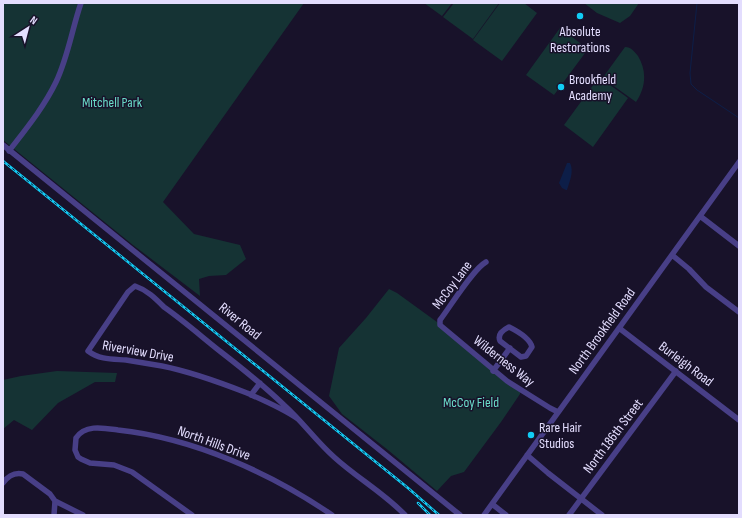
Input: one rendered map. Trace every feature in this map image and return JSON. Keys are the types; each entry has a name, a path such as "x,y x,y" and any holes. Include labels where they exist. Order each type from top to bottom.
{"street":[{"path":"10,151 38,112 56,82 66,55 81,3"},
{"name":"River Road","path":"3,145 460,515"},
{"name":"North Brookfield Road","path":"484,515 739,162"},
{"path":"700,216 739,246"},
{"path":"672,255 689,269 706,287 739,312"},
{"name":"McCoy Lane","path":"439,323 473,274 486,262"},
{"name":"Riverview Drive","path":"298,420 282,409 252,395 201,376 142,362 104,359 95,356 88,351 128,292 135,286 145,291 260,383 284,404 338,461 404,515"},
{"name":"Wilderness Way","path":"439,323 442,328 468,348 493,371 534,399 558,412"},
{"path":"509,328 528,340 532,347 524,357 521,357 510,348 498,338 501,332 509,328"},
{"name":"Burleigh Road","path":"619,328 739,420"},
{"path":"493,371 510,348"},
{"name":"North 186th Street","path":"569,515 676,371"},
{"path":"252,395 260,383"},
{"name":"North Hills Drive","path":"192,515 132,472 114,465 90,463 81,459 76,454 74,446 78,435 84,430 88,429 110,429 153,435 185,444 237,464 281,484 306,497 332,515"},
{"path":"527,455 602,515"},
{"path":"3,483 13,474 23,474 50,494 55,501 83,515"},
{"path":"54,515 55,501"},
{"path":"492,504 506,515"}],"green space":[{"name":"Mitchell Park","path":"3,3 304,3 163,202 194,234 240,245 246,259 226,275 209,276 199,279 200,296 133,245 3,140"},
{"path":"424,3 452,3 442,16"},
{"path":"454,3 499,3 473,39 443,17"},
{"path":"500,3 524,3 537,13 502,61 473,40"},
{"path":"584,3 639,3 630,16 620,23 597,13"},
{"path":"560,28 588,49 554,95 526,75"},
{"path":"625,47 636,53 643,67 644,79 642,91 636,102 604,79 604,76"},
{"path":"599,77 628,98 593,147 564,125"},
{"name":"McCoy Field","path":"389,289 397,293 437,322 520,391 520,394 501,422 464,472 451,476 437,491 342,414 329,396 339,348 366,318"},
{"path":"57,371 117,373 115,382 95,382 58,403 32,430 14,420 3,429 3,380"}],"water":[{"path":"567,163 570,163 572,173 566,190 562,188 559,183"}],"waterway":[{"path":"697,3 690,73 691,84 697,90 739,118"}],"railway":[{"path":"3,161 408,488 439,515"},
{"path":"418,503 430,515"}],"place":[{"name":"Absolute Restorations","path":"580,16"},
{"name":"Brookfield Academy","path":"561,87"},
{"name":"Rare Hair Studios","path":"531,435"}]}
